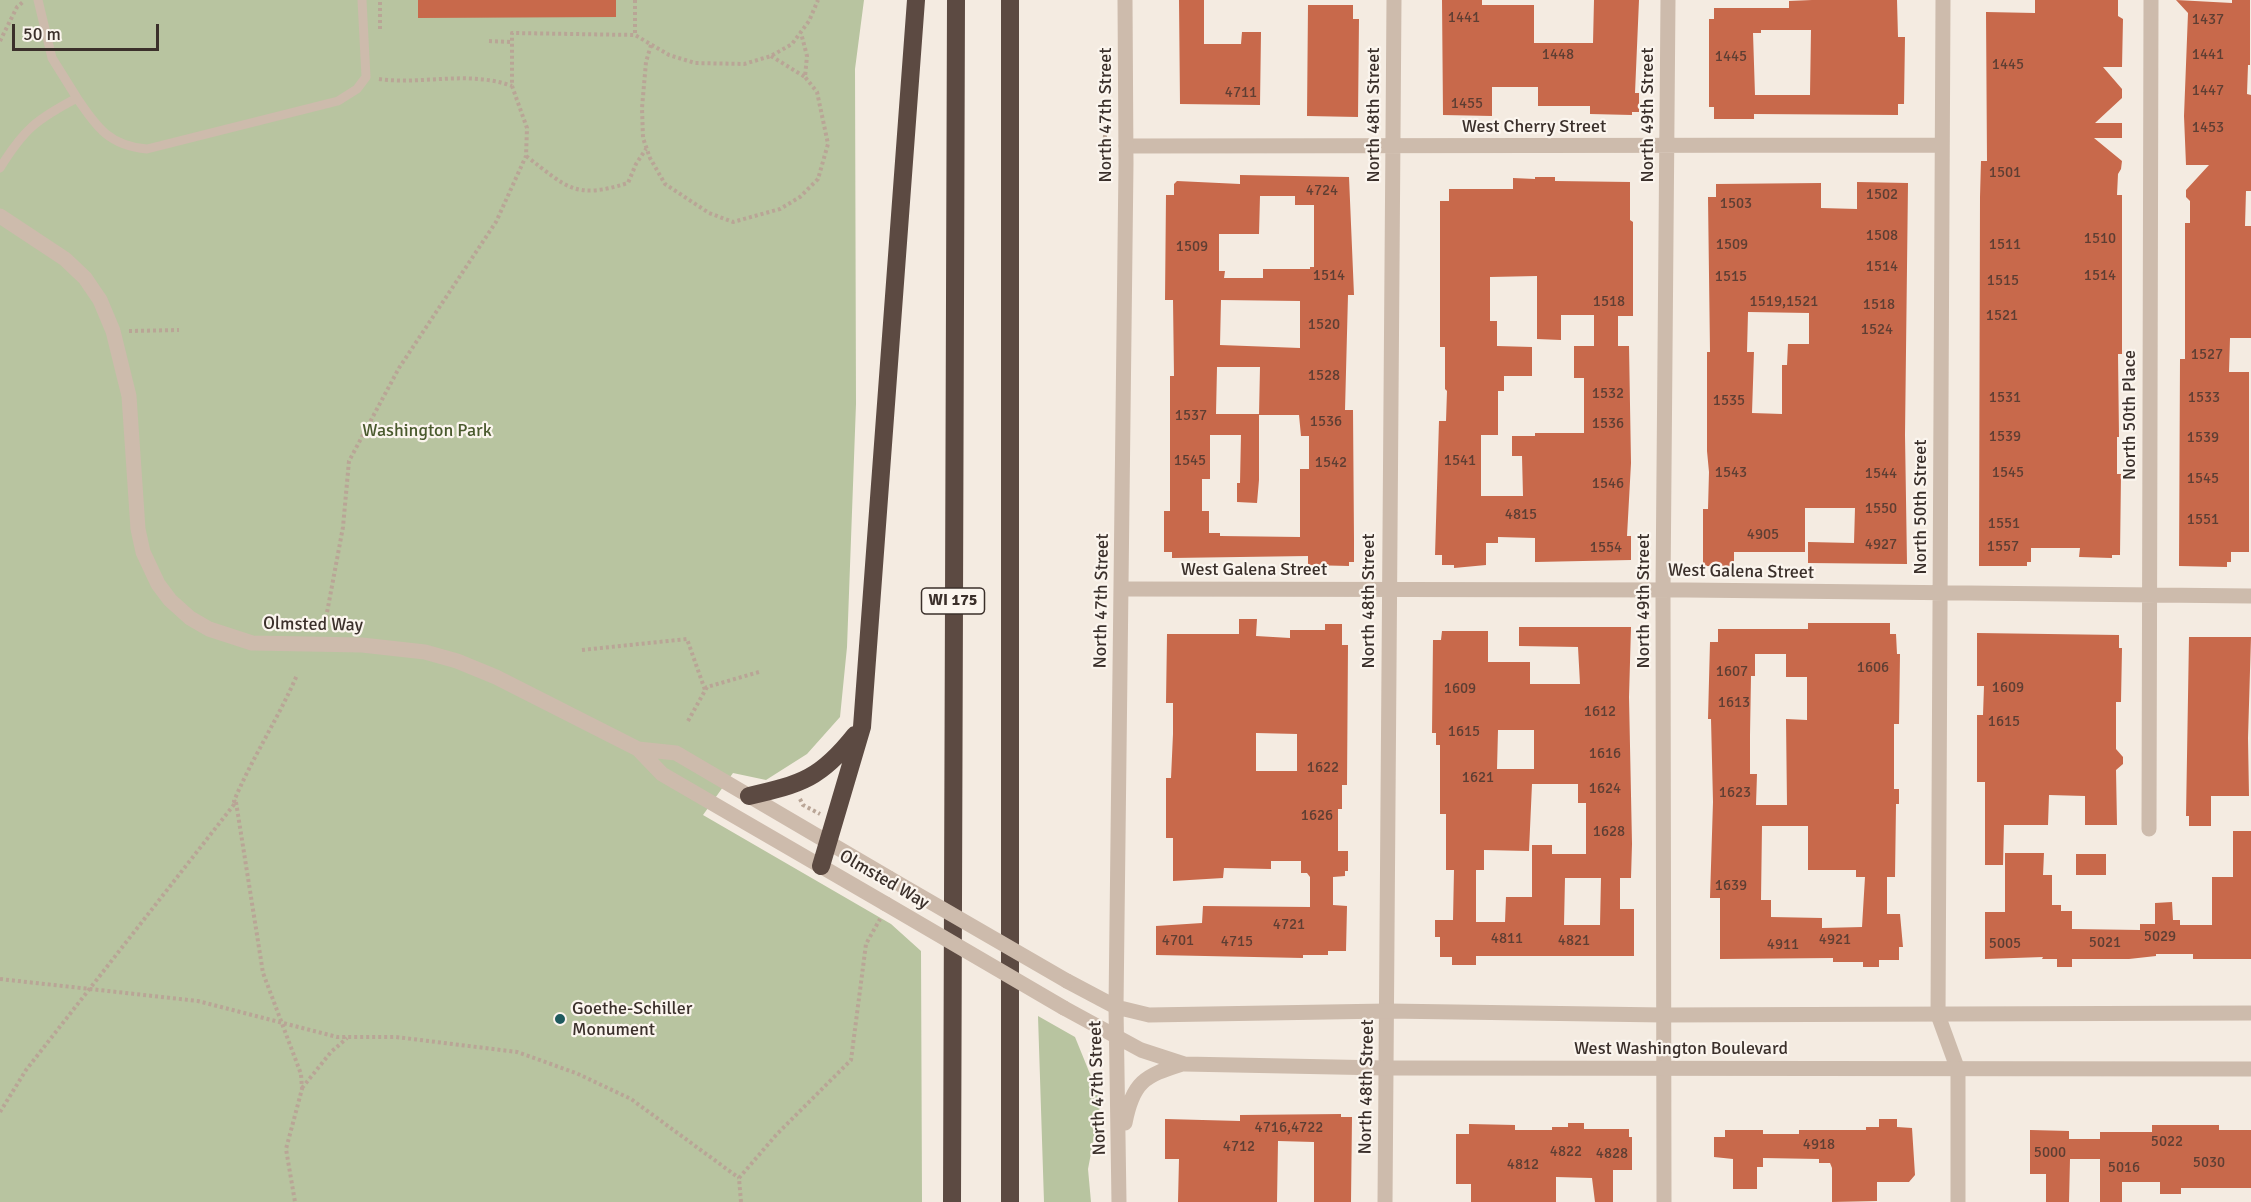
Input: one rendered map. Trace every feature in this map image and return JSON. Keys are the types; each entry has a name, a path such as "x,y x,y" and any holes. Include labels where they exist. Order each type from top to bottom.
{"highway":[{"path":"821,866 862,727 916,0"},
{"name":"WI 175","path":"952,1202 956,0"},
{"name":"WI 175","path":"1010,0 1010,1202"},
{"path":"749,796 796,786 818,774 838,756 862,727"}],"street":[{"name":"North 47th Street","path":"1119,1202 1120,1144 1116,1007 1126,146 1125,0"},
{"name":"North 48th Street","path":"1385,1202 1388,590 1395,0"},
{"name":"North 49th Street","path":"1664,1202 1663,590 1668,0"},
{"name":"North 50th Street","path":"1938,1015 1943,0"},
{"name":"North 50th Place","path":"2149,829 2151,0"},
{"name":"West Cherry Street","path":"1126,146 1942,146"},
{"name":"Olmsted Way","path":"0,216 38,239 85,278 100,300 113,331 129,396 138,529 143,552 158,584 170,600 190,618 209,629 252,643 362,645 425,652 496,677 638,749 662,774 1116,1038"},
{"name":"West Galena Street","path":"1122,589 1663,590 2251,597"},
{"name":"Olmsted Way","path":"638,749 676,753 1067,981 1116,1007"},
{"name":"West Washington Boulevard","path":"1116,1007 1149,1015 1387,1011 1664,1015 2251,1013"},
{"path":"1938,1015 1958,1070 1958,1202"},
{"name":"West Washington Boulevard","path":"1116,1038 1162,1059 1184,1064 1385,1068 2251,1069"},
{"path":"1120,1144 1128,1105 1141,1082 1157,1071 1184,1064"}],"lane":[{"path":"38,0 52,58 91,119 125,147 147,149 338,101 357,89 366,77 362,0"},
{"path":"0,168 22,134 40,118 77,98"}],"path":[{"path":"0,41 18,7 25,0"},
{"path":"380,0 380,37"},
{"path":"635,0 635,35"},
{"path":"326,618 343,527 349,461 399,368 496,222 526,156 527,128 512,86 512,33 635,35 669,55 695,63 744,64 771,56 792,44 818,0"},
{"path":"801,32 807,56 805,77"},
{"path":"489,41 512,42"},
{"path":"651,45 646,62 642,108 643,138 647,148 665,184 709,213 733,222 780,209 800,197 818,179 828,144 817,92 805,77 771,56"},
{"path":"366,77 389,80 469,76 492,79 512,86"},
{"path":"1104,162 1105,135"},
{"path":"526,156 566,187 600,192 628,183 636,164 647,148"},
{"path":"113,331 179,330"},
{"path":"582,650 687,639 705,690"},
{"path":"688,722 707,687 759,672"},
{"path":"295,1202 286,1149 302,1089 301,1074 263,973 236,802 234,801 247,770 280,716 297,675"},
{"path":"799,796 803,805 823,816"},
{"path":"0,1112 26,1070 236,802"},
{"path":"741,1202 739,1178 777,1134 851,1060 866,944 880,920"},
{"path":"0,980 198,1001 337,1037 396,1037 517,1052 576,1073 631,1099 739,1178"},
{"path":"302,1089 331,1052 348,1037"}],"green space":[{"name":"Washington Park","path":"0,0 864,0 855,69 856,404 847,647 840,717 807,754 766,780 733,773 703,815 891,924 921,951 922,1202 0,1202"},
{"path":"1038,1016 1075,1037 1101,1101 1088,1169 1091,1202 1044,1202"}],"building":[{"path":"418,0 616,0 616,17 418,18"},
{"path":"1179,0 1204,0 1204,44 1241,44 1242,32 1261,32 1260,105 1180,104"},
{"path":"1442,0 1482,0 1482,5 1534,5 1534,43 1593,43 1594,0 1639,0 1635,93 1639,93 1639,112 1632,112 1632,115 1590,114 1590,106 1538,106 1538,87 1492,87 1492,116 1443,115"},
{"path":"1897,0 1898,37 1905,37 1904,104 1898,104 1898,115 1754,114 1754,119 1714,119 1714,107 1709,107 1709,19 1714,19 1714,8 1789,8 1789,1","holes":["1761,30 1811,30 1810,95 1755,95 1753,33 1761,33"]},
{"path":"2035,0 2118,0 2118,16 2123,19 2122,67 2103,67 2122,89 2122,98 2095,123 2122,123 2122,138 2094,138 2122,161 2118,174 2117,195 2122,195 2122,354 2118,354 2119,437 2117,437 2117,474 2121,474 2120,555 2112,555 2112,558 2079,557 2080,548 2031,548 2031,562 2027,562 2027,566 1979,566 1980,197 1981,161 1987,161 1986,12 2035,13"},
{"path":"2176,0 2232,3 2232,0 2250,0 2250,65 2248,65 2247,94 2251,95 2251,191 2246,191 2245,226 2251,226 2251,338 2230,338 2229,372 2249,372 2249,552 2231,552 2231,562 2227,562 2227,567 2179,566 2180,359 2185,359 2185,223 2190,223 2190,201 2186,197 2186,190 2209,165 2186,165 2184,116 2188,13"},
{"path":"1308,5 1353,5 1353,19 1359,19 1358,117 1307,116"},
{"path":"1240,175 1349,177 1354,295 1348,295 1345,410 1353,410 1354,562 1349,562 1349,566 1308,565 1308,556 1172,558 1172,552 1164,552 1164,511 1170,511 1170,376 1174,376 1173,300 1165,300 1166,195 1174,195 1174,184 1177,181 1240,184","holes":["1260,196 1295,196 1295,205 1314,205 1314,267 1310,269 1263,269 1263,278 1224,278 1225,271 1219,271 1219,234 1259,234","1221,300 1300,301 1300,348 1220,345","1217,367 1260,367 1259,414 1216,414","1259,415 1299,415 1301,436 1309,436 1309,469 1300,469 1300,537 1220,536 1220,533 1209,533 1209,511 1202,511 1202,479 1210,479 1210,435 1241,435 1240,483 1237,483 1237,502 1257,503"]},
{"path":"1535,177 1555,177 1555,181 1630,182 1630,220 1633,222 1633,316 1618,316 1618,346 1629,346 1631,463 1627,536 1631,536 1631,560 1535,562 1535,538 1498,537 1498,543 1486,543 1486,565 1454,568 1454,565 1442,565 1442,555 1435,555 1439,421 1446,421 1447,391 1445,389 1445,347 1440,347 1440,201 1449,201 1449,189 1513,189 1513,178 1535,179","holes":["1537,276 1537,339 1561,340 1561,315 1594,315 1594,346 1574,346 1574,378 1584,378 1584,433 1535,433 1535,436 1512,436 1512,456 1522,456 1523,496 1481,496 1481,435 1498,435 1498,391 1504,391 1504,376 1532,376 1532,347 1497,346 1497,321 1490,321 1490,277"]},
{"path":"1857,182 1908,183 1905,435 1907,564 1808,563 1808,542 1854,543 1855,508 1805,508 1805,552 1734,552 1734,566 1703,566 1703,509 1708,509 1709,472 1707,451 1707,352 1710,352 1708,197 1716,197 1716,184 1821,183 1821,208 1857,209","holes":["1748,312 1809,313 1809,344 1788,344 1787,365 1782,365 1782,414 1752,413 1754,352 1747,352"]},
{"path":"1239,619 1257,619 1256,636 1290,638 1290,630 1325,630 1325,624 1342,624 1342,645 1348,645 1347,785 1342,785 1342,809 1338,809 1338,851 1348,851 1348,871 1345,871 1345,876 1333,877 1333,905 1347,906 1346,951 1328,951 1328,955 1303,955 1303,958 1156,955 1156,926 1202,923 1203,906 1310,907 1310,877 1307,873 1301,873 1301,861 1271,861 1271,869 1224,868 1223,878 1173,881 1173,838 1166,838 1166,778 1171,778 1173,734 1173,703 1166,703 1167,634 1239,634","holes":["1256,733 1297,734 1297,771 1256,771"]},
{"path":"1808,623 1890,623 1890,634 1896,634 1897,654 1900,654 1899,724 1894,724 1894,789 1899,789 1899,804 1896,804 1895,877 1887,877 1887,914 1900,914 1903,947 1899,947 1899,960 1879,960 1879,967 1863,967 1863,962 1833,962 1833,958 1720,959 1720,898 1710,898 1713,802 1711,719 1708,719 1710,642 1718,642 1718,629 1808,629","holes":["1755,654 1786,654 1786,677 1807,677 1807,720 1786,719 1787,805 1756,805 1757,774 1750,774 1751,676 1755,676","1762,826 1808,826 1808,870 1856,870 1856,877 1865,877 1862,927 1822,928 1822,918 1771,917 1771,900 1761,900"]},
{"path":"1519,627 1631,627 1629,697 1631,878 1620,878 1620,909 1634,909 1634,956 1476,956 1476,965 1452,965 1452,957 1440,957 1440,937 1435,937 1435,920 1453,920 1454,870 1446,870 1446,814 1440,814 1440,745 1436,745 1436,733 1432,733 1433,640 1441,640 1442,631 1488,631 1488,662 1530,662 1530,684 1580,684 1578,647 1519,646","holes":["1498,730 1534,730 1534,769 1497,769","1532,784 1578,784 1578,803 1586,803 1586,854 1552,854 1552,845 1532,845 1532,897 1506,897 1505,922 1476,922 1476,870 1484,870 1484,850 1529,851","1565,878 1601,878 1600,925 1564,925"]},
{"path":"1977,633 2119,635 2119,648 2122,648 2121,702 2116,702 2116,749 2123,757 2123,764 2116,770 2117,825 2085,825 2085,796 2049,795 2048,825 2004,825 2003,865 1985,865 1985,782 1977,782 1977,715 1983,715 1984,686 1977,686"},
{"path":"2189,637 2251,637 2249,796 2211,796 2211,826 2189,826 2189,816 2186,816"},
{"path":"2233,831 2251,831 2251,959 2193,959 2193,954 2156,954 2156,956 2129,959 2072,959 2072,967 2057,967 2057,959 2042,959 2043,957 1985,959 1985,912 2005,912 2005,853 2044,853 2043,875 2052,875 2052,905 2061,905 2061,911 2072,911 2072,929 2140,930 2140,924 2155,924 2155,903 2172,902 2173,920 2180,920 2180,925 2212,925 2212,877 2233,877"},
{"path":"2076,854 2106,854 2106,875 2076,875"},
{"path":"1341,1114 1341,1117 1352,1117 1351,1202 1314,1202 1314,1142 1278,1141 1277,1202 1178,1202 1179,1159 1165,1159 1165,1119 1240,1121 1240,1115"},
{"path":"1879,1119 1897,1119 1897,1127 1912,1128 1915,1175 1909,1182 1877,1182 1877,1201 1832,1202 1832,1168 1830,1163 1819,1163 1819,1159 1763,1158 1763,1167 1757,1167 1757,1189 1733,1189 1733,1159 1714,1157 1714,1137 1725,1137 1725,1130 1763,1130 1763,1134 1799,1134 1799,1130 1866,1130 1866,1127 1879,1127"},
{"path":"1568,1123 1584,1123 1584,1129 1629,1129 1629,1137 1632,1137 1632,1170 1613,1170 1613,1202 1595,1202 1592,1178 1556,1177 1556,1202 1471,1202 1471,1184 1456,1184 1456,1134 1469,1134 1469,1124 1515,1125 1515,1130 1552,1130 1552,1127 1568,1127"},
{"path":"2152,1125 2219,1125 2219,1130 2251,1130 2251,1188 2181,1188 2181,1194 2160,1194 2160,1182 2122,1182 2122,1202 2100,1202 2100,1159 2070,1159 2069,1202 2046,1202 2046,1174 2030,1174 2030,1130 2069,1131 2069,1139 2100,1139 2100,1132 2152,1132"}],"place":[{"name":"Goethe-Schiller Monument","path":"560,1019"}]}
